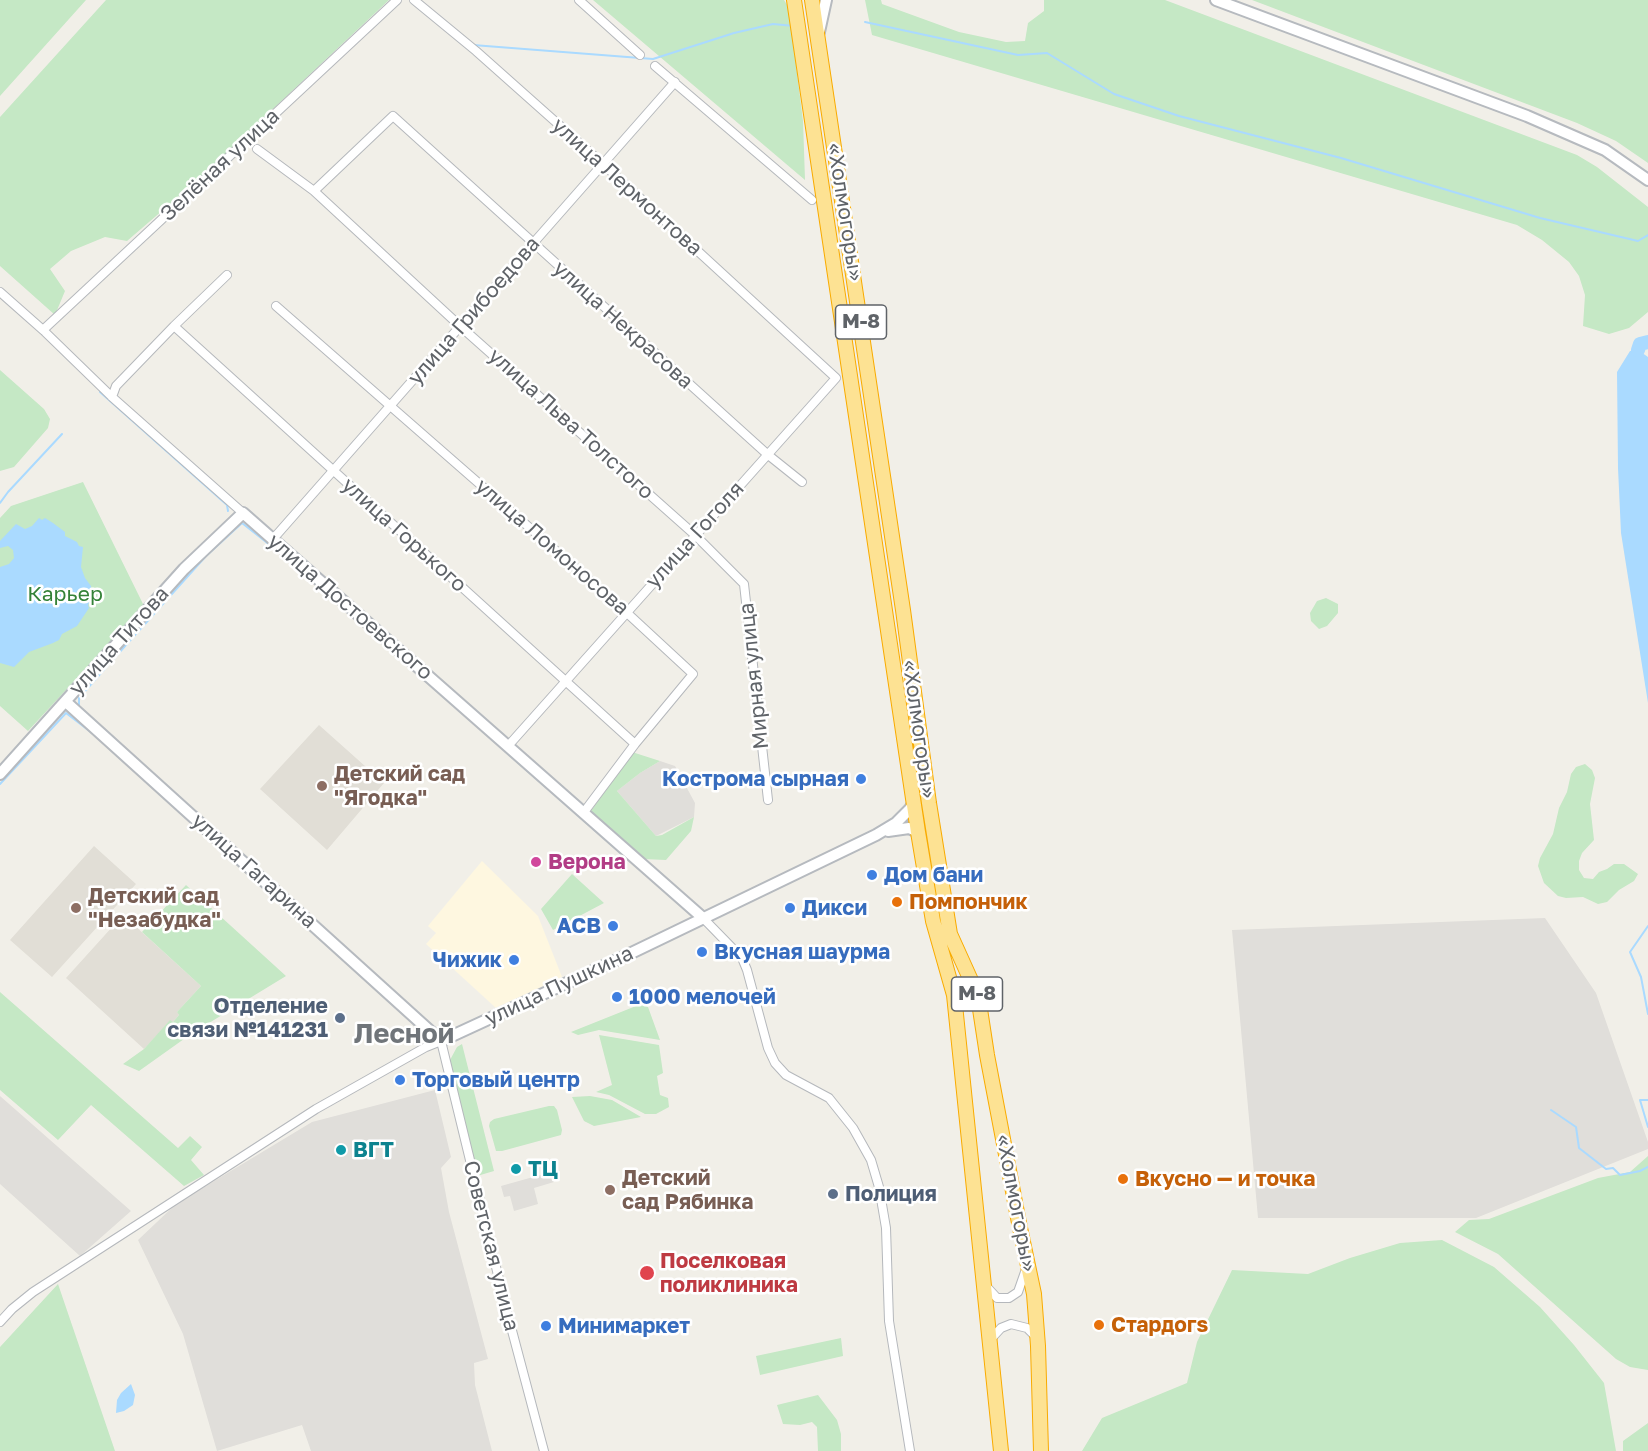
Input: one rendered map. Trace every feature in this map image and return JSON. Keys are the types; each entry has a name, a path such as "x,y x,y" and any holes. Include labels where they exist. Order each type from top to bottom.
{"highway":[{"name":"«Холмогоры»","path":"794,0 918,832 933,921 954,995 1001,1451"},
{"name":"«Холмогоры»","path":"813,0 903,610 928,803 950,934 978,996 987,1055 1034,1294 1041,1451"}],"street":[{"name":"Зелёная улица","path":"42,330 397,0"},
{"name":"улица Лермонтова","path":"414,0 471,47 603,164 836,378"},
{"path":"579,0 640,55"},
{"path":"818,35 826,0"},
{"path":"1216,0 1527,116 1605,150 1644,177"},
{"path":"655,66 812,200"},
{"name":"улица Грибоедова","path":"273,539 675,82"},
{"name":"улица Некрасова","path":"314,191 393,116 767,454 802,482"},
{"name":"улица Льва Толстого","path":"257,149 314,191 460,326 695,535"},
{"path":"112,398 116,386 227,275"},
{"name":"улица Достоевского","path":"0,292 112,398 703,918"},
{"name":"улица Ломоносова","path":"276,306 626,612 693,674 635,744 584,812"},
{"name":"улица Горького","path":"174,326 635,744"},
{"name":"улица Гоголя","path":"507,746 836,378"},
{"name":"улица Титова","path":"0,774 184,569 243,513"},
{"name":"Мирная улица","path":"695,535 744,584 768,801"},
{"name":"улица Гагарина","path":"66,702 441,1041"},
{"path":"876,835 896,823 914,802"},
{"path":"876,835 909,828 918,832"},
{"name":"улица Пушкина","path":"0,1322 33,1292 99,1249 316,1109 426,1047 876,835"},
{"path":"703,918 742,958 768,1048 775,1063 786,1075 829,1098 854,1128 871,1160 879,1187 886,1228 889,1321 910,1451"},
{"name":"Советская улица","path":"441,1041 506,1308 544,1451"},
{"path":"981,1272 992,1294 997,1298 1009,1298 1018,1292 1022,1285 1027,1262"},
{"path":"989,1352 993,1336 1001,1328 1011,1324 1027,1328 1035,1335 1038,1346"}],"shaded area":[{"name":"Детский сад \"Ягодка\"","path":"319,725 384,783 327,850 260,789"},
{"path":"660,761 675,766 695,803 694,817 656,836 617,791"},
{"name":"Детский сад \"Незабудка\"","path":"94,846 136,884 52,977 10,940"},
{"path":"482,861 538,916 562,977 496,1008 426,944 436,933 428,926"},
{"path":"123,915 201,986 177,1012 179,1015 172,1023 170,1021 144,1049 66,978"},
{"path":"1545,918 1596,993 1648,1142 1648,1149 1476,1218 1258,1218 1232,930"},
{"path":"435,1090 451,1157 441,1168 449,1212 488,1359 474,1363 475,1385 492,1451 311,1451 302,1425 217,1451 183,1334 138,1240 176,1204 312,1122"},
{"path":"0,1096 131,1211 80,1256 0,1184"},
{"path":"551,1172 554,1182 534,1188 538,1204 514,1211 510,1196 504,1197 501,1186"}],"green space":[{"path":"0,0 86,0 0,96"},
{"path":"106,0 389,0 192,185 127,241 105,237 71,251 50,269 65,291 55,315 0,266 0,117"},
{"path":"593,0 784,0 789,8 803,121 805,180"},
{"path":"865,0 881,0 882,4 959,32 1006,42 1025,41 1028,23 1044,11 1044,0 1165,0 1577,155 1597,167 1648,207 1648,312 1629,328 1609,334 1583,326 1585,295 1579,276 1569,262 1542,240 1517,225 872,35"},
{"path":"1252,0 1648,0 1648,163 1616,141 1577,123"},
{"path":"0,370 44,409 50,419 48,428 14,467 0,471"},
{"name":"Карьер","path":"83,482 144,606 28,731 0,706 0,518 11,506"},
{"path":"1326,598 1338,604 1338,613 1327,626 1319,629 1311,621 1310,613 1317,601"},
{"path":"632,752 660,761 617,791 656,836 694,817 691,831 666,860 643,859 591,811"},
{"path":"1585,764 1592,770 1595,778 1590,804 1594,840 1582,853 1579,870 1584,878 1593,879 1599,872 1614,864 1624,864 1638,874 1634,881 1619,890 1607,902 1598,904 1583,897 1558,896 1544,883 1538,866 1553,834 1571,774 1576,767"},
{"path":"572,874 604,903 553,930 541,909"},
{"path":"186,885 286,976 191,1034 139,1071 123,1064 144,1049 170,1020 173,1022 179,1015 177,1012 201,986 142,932"},
{"path":"0,992 178,1148 190,1136 202,1147 191,1160 204,1175 184,1186 91,1105 58,1140 0,1090"},
{"path":"641,1004 648,1007 660,1040 599,1030 578,1035 571,1032"},
{"path":"599,1035 659,1045 663,1073 657,1076 660,1095 668,1098 669,1107 656,1114 645,1114 609,1095 596,1092 612,1085"},
{"path":"462,1044 494,1171 477,1176 450,1060 457,1047"},
{"path":"590,1096 612,1100 641,1117 594,1126 584,1121 572,1097"},
{"path":"554,1106 557,1110 561,1135 496,1151 490,1122 494,1119"},
{"path":"1648,1156 1648,1370 1630,1367 1616,1359 1498,1254 1455,1232 1469,1220 1489,1219 1598,1178 1630,1172"},
{"path":"1442,1240 1494,1267 1540,1307 1574,1345 1604,1383 1616,1451 1082,1451 1102,1418 1187,1383 1197,1342 1232,1270 1308,1274 1400,1243"},
{"path":"58,1284 115,1451 0,1451 0,1347"},
{"path":"841,1338 843,1356 760,1375 756,1356"},
{"path":"818,1395 837,1420 841,1434 841,1451 818,1451 817,1427 812,1422 800,1425 783,1424 777,1405"},
{"path":"1648,1423 1648,1451 1623,1451 1623,1441"}],"water":[{"path":"1638,350 1648,357 1648,703 1621,533 1618,468 1617,372 1630,351"},
{"path":"39,518 42,520 45,518 53,523 65,532 65,536 83,547 81,567 91,586 92,596 89,608 77,626 62,634 59,640 29,652 14,667 0,663 0,567 9,564 14,558 13,550 8,546 0,548 0,541 16,524 25,529 32,526"},
{"path":"131,1384 135,1395 133,1405 116,1413 117,1400"}],"waterway":[{"path":"865,22 1018,55 1047,53 1114,94 1179,116 1341,158 1540,218 1638,241 1648,235"},
{"path":"473,45 653,59 734,33 773,24 794,26"},
{"path":"1638,350 1640,344 1648,342"},
{"path":"100,392 227,505 228,511"},
{"path":"0,503 62,434"},
{"path":"79,706 79,698 108,665 206,556 242,523 280,553"},
{"path":"0,784 66,713 96,736"},
{"path":"505,751 631,862"},
{"path":"1648,926 1630,952 1641,977 1648,1014"},
{"path":"1648,1100 1640,1100 1648,1127"},
{"path":"1551,1110 1576,1127 1579,1148 1606,1169 1613,1168 1620,1175 1648,1167"}],"place":[{"name":"Кострома сырная","path":"861,779"},
{"name":"Детский сад \"Ягодка\"","path":"322,786"},
{"name":"Верона","path":"536,862"},
{"name":"Дом бани","path":"872,875"},
{"name":"Помпончик","path":"897,902"},
{"name":"Детский сад \"Незабудка\"","path":"76,908"},
{"name":"Дикси","path":"790,908"},
{"name":"АСВ","path":"613,926"},
{"name":"Вкусная шаурма","path":"702,952"},
{"name":"Чижик","path":"514,960"},
{"name":"1000 мелочей","path":"617,997"},
{"name":"Отделение связи №141231","path":"340,1018"},
{"name":"Торговый центр","path":"400,1080"},
{"name":"ВГТ","path":"341,1150"},
{"name":"ТЦ","path":"516,1169"},
{"name":"Вкусно — и точка","path":"1123,1179"},
{"name":"Детский сад Рябинка","path":"610,1190"},
{"name":"Полиция","path":"833,1194"},
{"name":"Поселковая поликлиника","path":"647,1273"},
{"name":"Стардогs","path":"1099,1325"},
{"name":"Минимаркет","path":"546,1326"}],"district":[{"name":"Лесной","path":"404,1034"}]}
